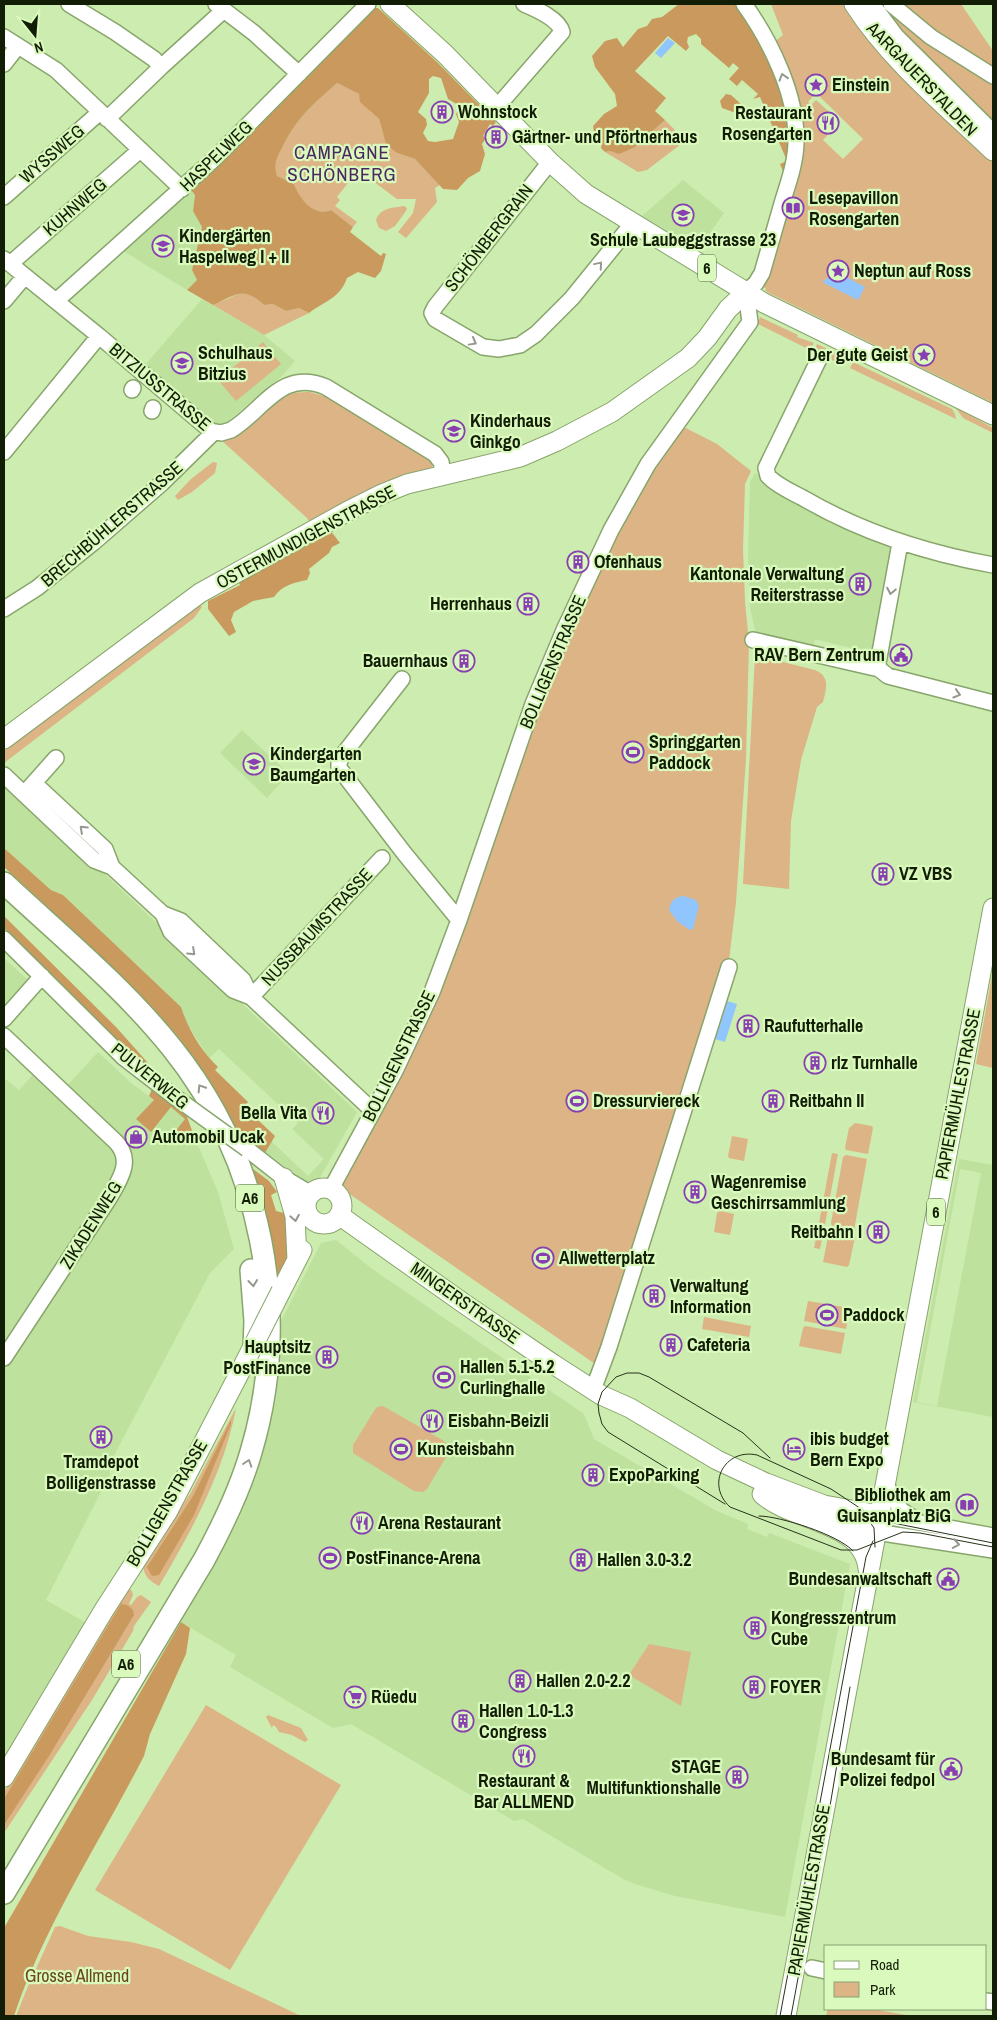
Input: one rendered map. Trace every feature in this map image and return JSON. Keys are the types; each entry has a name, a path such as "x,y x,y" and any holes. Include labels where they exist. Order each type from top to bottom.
{"highway":[{"name":"A6","path":"4,883 137,1009 172,1048 203,1091 230,1143 253,1206 266,1267 270,1321 267,1373 258,1426 246,1469 233,1503 199,1569 4,1893"},
{"name":"A6","path":"4,901 128,1019 161,1057 190,1098 216,1148 239,1210 251,1269 255,1321 252,1372 247,1406 237,1449 220,1498 178,1578 4,1866"},
{"path":"4,1910 26,1856"}],"main road":[{"name":"6","path":"390,4 445,54 550,162 586,194 632,224 764,303 993,415"},
{"name":"AARGAUERSTALDEN","path":"854,4 884,44 908,70 993,151"},
{"name":"OSTERMUNDIGENSTRASSE","path":"4,739 207,589 382,494 407,484 520,457 557,441 612,412 688,358 710,334 728,309 746,292"},
{"name":"PAPIERMÜHLESTRASSE","path":"786,2016 993,908"},
{"path":"284,1178 295,1216 297,1260"},
{"path":"322,1188 331,1189 338,1194 341,1201 339,1215 328,1223 316,1221 310,1217 307,1210 307,1201 311,1194 322,1188"},
{"name":"MINGERSTRASSE","path":"339,1215 466,1305 597,1392 630,1408 763,1490"},
{"name":"BOLLIGENSTRASSE","path":"4,1777 108,1603 168,1510 282,1291 316,1221"},
{"path":"763,1490 836,1522 877,1524"},
{"path":"763,1490 782,1508 849,1536 858,1544 865,1556 868,1574"}],"street":[{"path":"69,4 115,32 161,66"},
{"name":"HASPELWEG","path":"56,301 182,189 368,4"},
{"path":"497,107 562,32 561,28 548,17 524,4"},
{"path":"744,4 772,48 781,71 795,125 796,140 794,159 762,273 756,284 746,292"},
{"name":"AARGAUERSTALDEN","path":"872,4 896,36 993,132"},
{"path":"890,4 926,33 993,76"},
{"path":"220,7 299,74"},
{"name":"WYSSWEG","path":"4,197 161,66 220,7"},
{"path":"4,37 56,70 182,189"},
{"path":"4,64 18,46"},
{"name":"KUHNWEG","path":"7,261 140,150"},
{"name":"SCHÖNBERGRAIN","path":"550,162 435,308 432,315 436,320 483,347 499,349 520,345 536,334 572,298 632,224"},
{"name":"BITZIUSSTRASSE","path":"7,261 214,432 223,433 234,429 274,394 288,385 303,381 314,383 326,387 435,454 441,462 444,475"},
{"path":"4,302 25,276"},
{"name":"BOLLIGENSTRASSE","path":"331,1189 416,1030 459,920 533,704 572,611 610,530 648,464 749,324 750,312 746,292"},
{"path":"4,452 99,336"},
{"path":"819,359 767,466 766,474 771,479 832,514 864,529 900,543 944,555 993,565"},
{"name":"BRECHBÜHLERSTRASSE","path":"4,609 37,588 94,542 162,483 214,432"},
{"path":"879,669 878,663 900,543"},
{"path":"753,640 879,669 888,676 993,703"},
{"path":"402,679 342,756 339,765 342,772 459,920"},
{"path":"29,788 56,758"},
{"name":"NUSSBAUMSTRASSE","path":"4,775 29,788 94,860 112,867 163,914 181,921 244,980 251,997 373,1111"},
{"name":"NUSSBAUMSTRASSE","path":"251,997 382,858"},
{"name":"PULVERWEG","path":"4,939 122,1057 284,1178 311,1194"},
{"path":"597,1392 611,1341 729,967"},
{"path":"4,1019 42,976"},
{"name":"ZIKADENWEG","path":"4,1036 116,1142 125,1160 121,1176 108,1200 4,1358"},
{"path":"885,1483 903,1512 916,1520 993,1536"},
{"path":"877,1524 942,1526"},
{"path":"877,1524 993,1550"}],"shaded area":[{"path":"679,4 739,4 770,55 793,125 786,178 780,164 787,161 760,97 753,99 758,94 742,80 737,86 729,79 739,68 733,63 729,68 701,44 701,39 696,34 688,37 689,47 686,51 668,36 635,71 666,98 655,111 665,120 635,147 619,154 610,151 605,152 601,148 602,143 595,137 593,126 604,114 617,106 615,94 595,67 592,56 605,41 617,38 623,47 638,29 647,26 652,19 662,17"},
{"path":"374,8 378,8 437,62 496,122 493,126 490,124 483,136 486,138 482,144 485,154 480,171 468,178 457,190 443,189 415,159 397,153 386,144 379,119 360,102 359,94 337,83 307,110 295,125 278,156 276,163 277,176 294,184 304,201 313,209 324,212 331,210 353,227 350,232 381,256 383,253 386,254 381,271 375,278 358,272 347,278 336,295 309,313 299,308 286,311 273,304 264,305 257,299 245,294 234,295 213,305 187,290 197,280 192,270 202,227 193,211 195,195 189,188","holes":["433,76 441,78 448,99 460,106 456,114 459,122 453,139 435,142 428,141 423,133 427,125 426,119 418,112 429,93 429,79"]},
{"path":"726,94 731,95 753,117 750,118 722,108 720,101"},
{"name":"Schule Laubeggstrasse 23","path":"683,180 724,213 698,250 642,216"},
{"name":"Kindergärten Haspelweg I + II","path":"191,191 195,195 193,211 200,221 202,229 192,270 197,280 187,290 123,251"},
{"path":"202,299 264,335 295,361 281,377 223,425 215,423 145,365"},
{"path":"755,473 830,518 896,545 876,659 860,662 761,638 756,634 750,608 748,556 750,482","holes":["815,639 863,651 861,661 813,650"]},
{"path":"330,530 340,543 332,547 329,553 309,569 310,573 307,580 288,585 274,597 253,601 234,612 231,620 236,632 229,636 208,609 208,601 240,585 239,583 266,565"},
{"name":"Kindergarten Baumgarten","path":"242,730 289,774 267,798 220,753"},
{"path":"4,779 357,1112 318,1181 309,1185 266,1152 271,1141 308,1176 324,1159 292,1129 298,1123 219,1049 209,1058 185,1021 181,1007 63,895 51,890 4,848"},
{"path":"4,848 51,890 63,895 181,1007 196,1039 218,1067 215,1070 248,1102 244,1107 275,1136 265,1153 238,1132 210,1081 179,1038 161,1017 108,963 4,867"},
{"path":"4,916 116,1027 148,1063 186,1114 194,1136 164,1146 185,1119 171,1107 151,1132 136,1119 154,1100 149,1096 157,1077 141,1066 4,928"},
{"path":"4,958 29,981 4,1009"},
{"path":"98,1052 130,1082 154,1100 150,1132 171,1107 186,1119 165,1145 194,1136 218,1192 234,1249 210,1273 109,1465 110,1474 46,1600 88,1624 4,1767 4,1078 19,1090 41,1066 65,1088"},
{"path":"959,1159 993,1165 993,1417 913,1402","holes":["960,1169 981,1173 937,1406 917,1402"]},
{"path":"253,1169 269,1181 277,1192 271,1195 276,1211 288,1214 291,1255 278,1278 268,1221"},
{"path":"336,1240 371,1268 584,1414 594,1439 715,1510 748,1524 747,1529 767,1537 769,1533 850,1564 785,1917 675,1896 623,1879 523,1819 514,1821 351,1724 333,1728 230,1667 236,1655 181,1622 227,1542 240,1516 257,1473 276,1400 281,1346 281,1321 321,1243"},
{"path":"231,1420 194,1515 159,1575 152,1576 147,1567 193,1496"},
{"path":"121,1604 127,1605 133,1610 134,1615 49,1756 4,1825 4,1799"},
{"path":"181,1622 190,1628 186,1654 150,1734 144,1756 57,1916 41,1949 14,2016 4,2016 4,1928"}],"green space":[{"path":"771,4 961,4 993,51 993,403 769,293 765,290 766,288 761,286 792,179 773,43 783,35","holes":["816,93 863,139 843,159 823,140 840,122 816,100 811,105 808,102"]},
{"path":"337,83 359,94 370,111 379,119 383,134 397,153 415,159 440,185 435,188 437,202 406,238 398,232 413,213 416,199 397,199 358,170 337,197 340,200 335,206 357,222 353,227 331,210 318,211 308,206 294,184 277,176 277,159 295,125"},
{"path":"665,120 675,130 674,132 685,141 647,170 638,172 605,152 635,147"},
{"path":"404,206 407,208 406,211 395,226 386,231 379,228 376,220 384,210"},
{"path":"243,292 254,295 264,305 273,304 286,311 299,308 309,313 264,335 213,305"},
{"path":"760,317 798,335 797,337 814,343 810,350 758,324"},
{"path":"263,342 281,364 236,401 218,380"},
{"path":"817,344 846,358 842,365 814,351"},
{"path":"853,362 952,409 956,419 850,368"},
{"path":"310,392 327,397 429,458 433,464 432,467 311,525 307,518 221,440 231,438 250,427 284,397 294,393"},
{"path":"955,407 993,428 993,433 963,418"},
{"name":"Springgarten Paddock","path":"682,426 717,444 751,471 745,484 743,549 749,642 746,759 736,902 728,969 601,1368 338,1186 400,1074 536,707 622,517"},
{"path":"213,462 217,463 215,473 192,492 178,500 175,496 191,479"},
{"path":"198,604 202,607 194,618 4,763 4,751"},
{"path":"755,655 815,670 823,676 826,684 823,702 817,707 801,760 791,821 789,889 743,884"},
{"path":"993,970 993,1068 976,1064"},
{"path":"855,1123 872,1126 873,1128 868,1154 846,1150 845,1148 849,1128"},
{"path":"732,1136 748,1139 744,1161 729,1158 728,1156"},
{"path":"832,1153 838,1154 825,1224 819,1223"},
{"path":"846,1155 867,1159 854,1230 832,1226 831,1223 843,1157"},
{"path":"720,1211 734,1214 730,1235 714,1232 717,1213"},
{"path":"818,1228 824,1229 820,1249 814,1248"},
{"path":"831,1230 853,1234 855,1237 847,1267 823,1262"},
{"name":"Paddock","path":"808,1301 850,1308 846,1329 804,1321"},
{"path":"704,1317 751,1326 749,1337 702,1329"},
{"name":"Paddock","path":"805,1326 845,1333 841,1354 799,1346"},
{"name":"Kunsteisbahn","path":"383,1406 444,1441 448,1446 448,1454 427,1489 423,1492 414,1491 353,1453 353,1445 374,1411 377,1407"},
{"path":"236,1408 231,1432 215,1478 195,1522 159,1586 148,1578 143,1565 190,1494"},
{"path":"127,1588 132,1591 133,1595 129,1604 131,1605 141,1595 151,1602 134,1626 133,1631 92,1700 4,1833 4,1792"},
{"path":"649,1644 691,1652 681,1706 629,1675"},
{"path":"206,1705 341,1785 230,1970 95,1890"},
{"path":"268,1715 301,1728 308,1740 305,1742 292,1735 279,1732 273,1725 272,1728 266,1717"},
{"name":"Grosse Allmend","path":"60,1926 88,1936 131,1942 159,1949 301,2016 16,2016 55,1927"},
{"path":"828,2010 878,2010 912,2016 826,2016"}],"water":[{"path":"668,38 675,43 661,58 655,53"},
{"path":"831,269 865,287 858,300 824,283 823,281 828,278 828,270"},
{"path":"684,896 696,900 699,906 693,929 690,930 678,922 669,910 674,900"},
{"path":"727,1001 737,1004 725,1042 715,1039"}],"tram line":[{"path":"725,1504 608,1432 602,1424 598,1404 602,1392 616,1377 627,1373 639,1373 649,1377 743,1433 770,1458"},
{"path":"993,1543 878,1520 831,1489 757,1455 746,1454 728,1462 722,1470 719,1479 719,1488 723,1498 730,1507 841,1550 857,1550 903,1532 920,1533 993,1547"},
{"path":"865,1515 874,1528 875,1547"},
{"path":"759,1516 781,1519 823,1533 846,1545 853,1551"},
{"path":"780,2016 866,1557 873,1541"},
{"path":"791,2016 850,1687"}],"place":[{"name":"Einstein","path":"816,85"},
{"name":"Wohnstock","path":"442,112"},
{"name":"Restaurant Rosengarten","path":"828,123"},
{"name":"Gärtner- und Pförtnerhaus","path":"496,137"},
{"name":"Lesepavillon Rosengarten","path":"793,208"},
{"name":"Schule Laubeggstrasse 23","path":"683,215"},
{"name":"Kindergärten Haspelweg I + II","path":"163,246"},
{"name":"Neptun auf Ross","path":"838,271"},
{"name":"Der gute Geist","path":"924,355"},
{"name":"Schulhaus Bitzius","path":"182,363"},
{"name":"Kinderhaus Ginkgo","path":"454,431"},
{"name":"Ofenhaus","path":"578,562"},
{"name":"Kantonale Verwaltung Reiterstrasse","path":"860,584"},
{"name":"Herrenhaus","path":"528,604"},
{"name":"RAV Bern Zentrum","path":"901,655"},
{"name":"Bauernhaus","path":"464,661"},
{"name":"Springgarten Paddock","path":"633,752"},
{"name":"Kindergarten Baumgarten","path":"254,764"},
{"name":"VZ VBS","path":"883,874"},
{"name":"Raufutterhalle","path":"748,1026"},
{"name":"rlz Turnhalle","path":"815,1063"},
{"name":"Dressurviereck","path":"577,1101"},
{"name":"Reitbahn II","path":"773,1101"},
{"name":"Bella Vita","path":"323,1113"},
{"name":"Automobil Ucak","path":"136,1137"},
{"name":"Wagenremise Geschirrsammlung","path":"695,1192"},
{"name":"Reitbahn I","path":"878,1232"},
{"name":"Allwetterplatz","path":"543,1258"},
{"name":"Verwaltung Information","path":"654,1296"},
{"name":"Paddock","path":"827,1315"},
{"name":"Cafeteria","path":"671,1345"},
{"name":"Hauptsitz PostFinance","path":"327,1357"},
{"name":"Hallen 5.1-5.2 Curlinghalle","path":"444,1377"},
{"name":"Eisbahn-Beizli","path":"432,1421"},
{"name":"Tramdepot Bolligenstrasse","path":"101,1437"},
{"name":"Kunsteisbahn","path":"401,1449"},
{"name":"ibis budget Bern Expo","path":"794,1449"},
{"name":"ExpoParking","path":"593,1475"},
{"name":"Bibliothek am Guisanplatz BiG","path":"967,1505"},
{"name":"Arena Restaurant","path":"362,1523"},
{"name":"PostFinance-Arena","path":"330,1558"},
{"name":"Hallen 3.0-3.2","path":"581,1560"},
{"name":"Bundesanwaltschaft","path":"948,1579"},
{"name":"Kongresszentrum Cube","path":"755,1628"},
{"name":"Hallen 2.0-2.2","path":"520,1681"},
{"name":"FOYER","path":"754,1687"},
{"name":"Rüedu","path":"355,1697"},
{"name":"Hallen 1.0-1.3 Congress","path":"463,1721"},
{"name":"Restaurant & Bar ALLMEND","path":"524,1756"},
{"name":"Bundesamt für Polizei fedpol","path":"951,1769"},
{"name":"STAGE Multifunktionshalle","path":"737,1777"}],"district":[{"name":"CAMPAGNE SCHÖNBERG","path":"342,163"}]}
